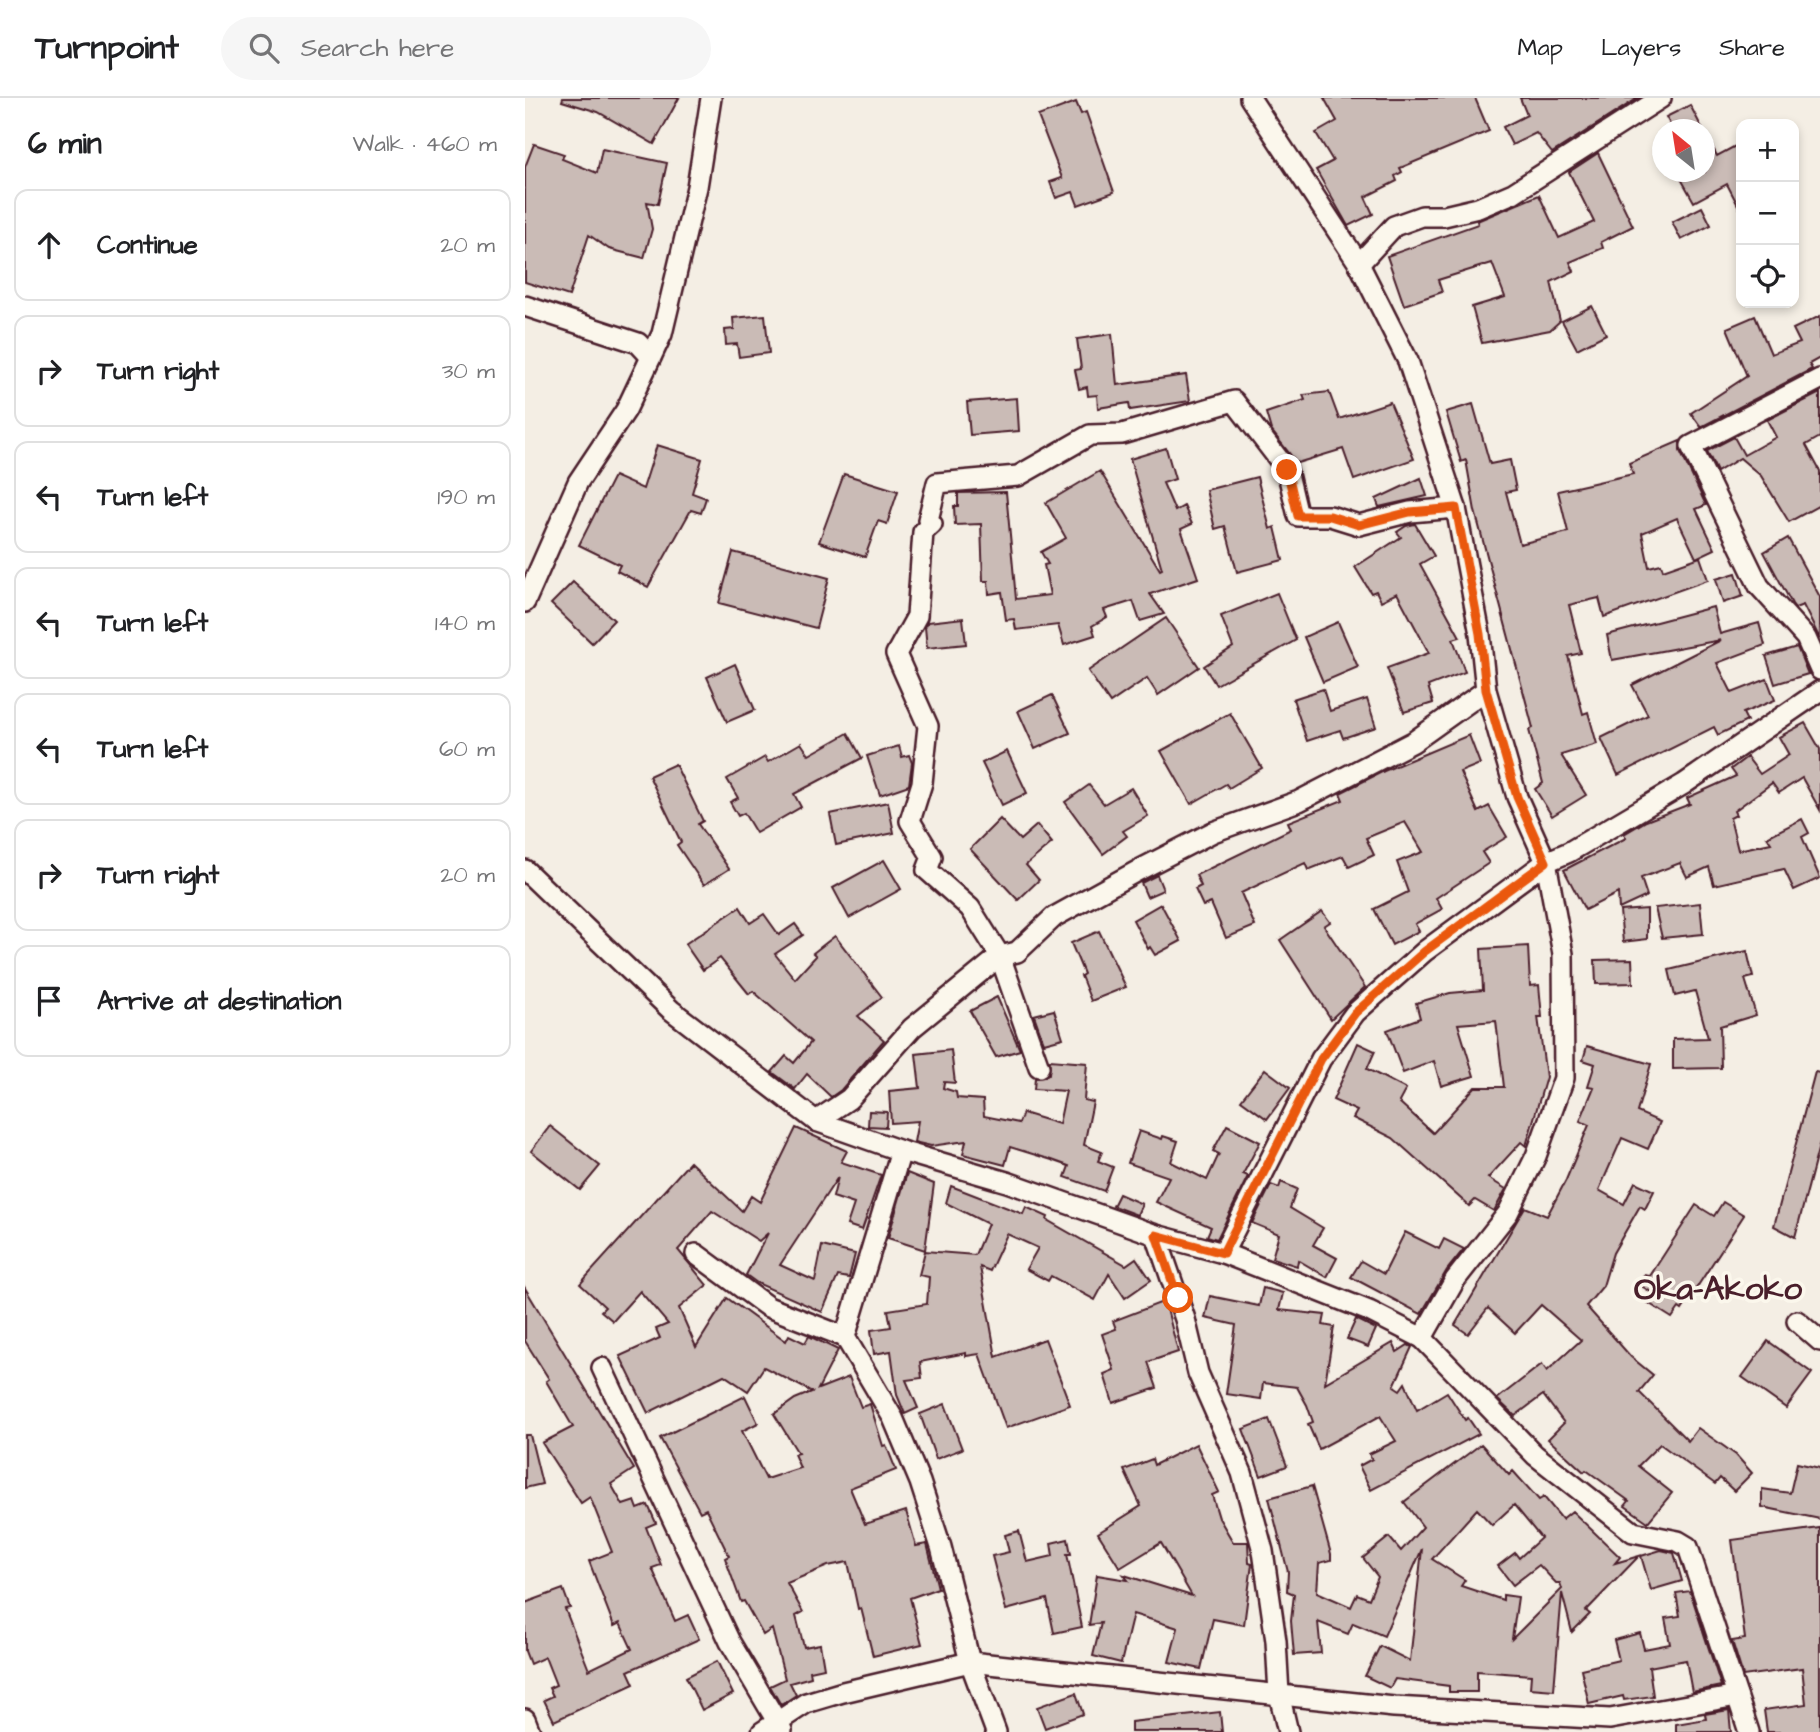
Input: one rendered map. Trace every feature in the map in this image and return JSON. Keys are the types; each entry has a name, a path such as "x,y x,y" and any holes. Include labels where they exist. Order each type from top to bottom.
{"street":[{"path":"525,602 578,482 626,410 662,334 697,187 711,98"},
{"path":"1250,98 1359,264 1408,361 1456,508 1480,634 1486,690 1517,797 1546,862 1563,954 1564,1078 1536,1156 1508,1213 1455,1280 1422,1338"},
{"path":"1359,264 1394,226 1422,216 1444,216 1478,208 1513,193 1661,98"},
{"path":"525,306 638,343 651,357"},
{"path":"1820,379 1691,446 1759,586 1806,638 1820,670"},
{"path":"1039,1067 1000,956 970,908 927,870 932,857 910,821 922,783 928,726 896,654 916,615 923,532 932,524 928,520 937,483 1018,476 1090,435 1122,435 1234,401 1287,470 1298,516 1330,516 1359,525 1410,512 1456,508"},
{"path":"816,1121 849,1100 912,1028 1000,956 1017,952 1054,917 1213,832 1299,801 1413,742 1486,690"},
{"path":"1223,1253 1321,1059 1355,1013 1425,951 1546,862 1569,852 1684,784 1820,691"},
{"path":"525,870 671,1010 816,1121 901,1151 1007,1182 1156,1235 1223,1253 1369,1311 1422,1338 1535,1455 1633,1532 1688,1547 1749,1732"},
{"path":"845,1337 901,1151"},
{"path":"1156,1235 1185,1319 1198,1373 1242,1473 1263,1551 1276,1641 1279,1694 1288,1732"},
{"path":"696,1254 768,1307 845,1337 893,1418 920,1482 941,1547 970,1662 996,1732"},
{"path":"1797,1321 1820,1341"},
{"path":"602,1368 730,1642 774,1729 806,1703 970,1662 1394,1707 1610,1719 1737,1696"},
{"path":"525,1719 530,1732"}],"building":[{"path":"563,98 679,98 654,144 598,112 562,101"},
{"path":"1324,98 1475,98 1489,131 1400,168 1402,172 1395,176 1397,181 1365,197 1373,214 1348,226 1316,170 1333,161 1316,133 1337,121"},
{"path":"1520,98 1638,98 1552,153 1536,133 1512,145 1503,127 1527,115"},
{"path":"1076,102 1081,114 1086,112 1114,192 1078,205 1073,192 1056,198 1050,182 1062,178 1038,116"},
{"path":"1690,105 1697,119 1667,119 1666,117"},
{"path":"534,144 564,154 562,159 597,173 602,149 667,163 658,204 647,202 652,229 644,258 609,249 589,235 569,296 525,282 525,167"},
{"path":"1736,146 1736,201 1727,184 1694,202 1683,182 1715,182 1715,152 1717,156"},
{"path":"1598,153 1633,226 1601,242 1603,248 1570,262 1574,271 1551,282 1560,321 1550,330 1482,343 1472,307 1505,297 1492,263 1438,280 1442,292 1404,305 1387,256 1478,224 1477,221 1539,195 1559,238 1594,222 1569,172"},
{"path":"1702,207 1711,225 1681,240 1672,222"},
{"path":"1592,306 1606,334 1577,349 1562,321"},
{"path":"765,315 769,353 739,357 737,344 726,345 725,330 734,329 733,318"},
{"path":"1755,316 1771,354 1800,343 1793,329 1820,316 1820,358 1809,364 1812,369 1701,427 1691,413 1747,376 1727,328"},
{"path":"1112,334 1117,385 1186,375 1190,401 1130,410 1129,403 1098,408 1097,395 1088,396 1087,387 1079,389 1075,370 1081,369 1077,339"},
{"path":"1329,392 1339,419 1390,402 1414,459 1354,480 1343,449 1297,463 1271,430 1266,413 1305,400 1303,395"},
{"path":"1820,393 1820,437 1806,445 1820,471 1820,505 1789,522 1761,476 1740,458 1717,472 1707,451 1734,437 1744,455 1776,437 1767,420"},
{"path":"1017,398 1019,431 970,435 967,402"},
{"path":"1473,404 1490,464 1510,460 1516,490 1506,492 1520,544 1568,532 1558,491 1633,474 1629,463 1680,441 1680,451 1706,505 1696,509 1715,549 1696,558 1677,518 1642,533 1649,567 1661,564 1663,570 1700,557 1708,580 1604,617 1599,598 1569,605 1581,653 1568,656 1583,714 1588,712 1597,744 1561,755 1586,795 1552,816 1535,789 1543,783 1529,730 1533,728 1475,511 1466,460 1461,462 1446,412"},
{"path":"657,445 702,459 692,493 706,498 701,513 691,510 648,587 617,571 620,565 579,545 614,476 643,489"},
{"path":"1166,448 1175,479 1163,483 1175,511 1184,506 1192,524 1181,529 1198,578 1150,594 1164,614 1140,621 1133,601 1104,610 1107,617 1092,626 1095,635 1064,645 1058,625 1016,630 1014,619 1006,620 1002,592 989,594 988,581 983,581 981,524 955,525 954,506 958,506 958,493 1006,492 1016,599 1050,595 1044,565 1048,564 1041,552 1066,538 1046,503 1100,471 1160,570 1162,569 1130,459"},
{"path":"844,474 898,491 887,524 878,521 865,557 819,542"},
{"path":"1257,477 1270,529 1275,527 1283,560 1237,572 1225,526 1215,529 1206,490"},
{"path":"1421,478 1427,496 1379,507 1376,499"},
{"path":"1415,524 1434,556 1420,564 1460,637 1453,639 1465,672 1428,686 1433,703 1404,712 1387,668 1429,653 1397,593 1381,601 1376,591 1371,593 1355,567 1401,537 1397,532"},
{"path":"1788,538 1820,597 1820,639 1803,605 1795,608 1792,604 1764,552"},
{"path":"733,552 829,578 816,628 719,603"},
{"path":"1736,573 1743,596 1723,603 1716,579"},
{"path":"573,582 614,620 592,643 551,604"},
{"path":"1277,593 1296,640 1216,685 1204,666 1233,647 1221,616"},
{"path":"1713,607 1720,634 1759,623 1765,645 1717,663 1732,693 1767,679 1775,700 1743,713 1747,721 1718,735 1714,727 1618,775 1601,738 1648,715 1632,685 1721,640 1612,660 1607,635"},
{"path":"963,618 966,644 927,648 925,627 928,622"},
{"path":"1166,618 1199,667 1158,695 1147,678 1110,703 1088,671"},
{"path":"1338,622 1358,667 1323,682 1304,637"},
{"path":"1797,647 1808,674 1775,684 1766,656"},
{"path":"735,664 755,710 727,722 707,677"},
{"path":"1323,689 1330,711 1367,699 1376,727 1343,738 1340,730 1307,741 1293,699"},
{"path":"1052,695 1070,733 1035,749 1018,711"},
{"path":"1230,713 1262,768 1229,788 1226,784 1191,804 1161,751"},
{"path":"1805,723 1820,749 1820,810 1802,778 1779,793 1772,783 1734,811 1736,815 1730,818 1738,850 1771,843 1767,837 1802,819 1809,833 1802,837 1820,878 1794,890 1784,869 1714,885 1709,867 1687,877 1680,863 1641,878 1647,896 1619,909 1618,893 1585,910 1564,870 1626,838 1624,834 1646,821 1690,804 1687,798 1736,776 1731,769 1747,757 1760,774 1789,755 1779,737"},
{"path":"848,733 862,758 794,794 801,807 756,833 744,813 738,816 730,802 738,798 727,779 765,757 768,762 801,743 809,755"},
{"path":"1469,735 1480,764 1460,772 1478,812 1489,806 1507,837 1482,852 1489,863 1436,898 1442,909 1415,924 1419,931 1392,945 1374,909 1408,892 1397,862 1423,852 1405,822 1366,838 1374,855 1349,867 1343,856 1308,870 1305,863 1241,893 1255,926 1226,938 1211,903 1203,906 1195,889 1201,886 1196,875 1291,829 1288,822 1343,800 1340,793"},
{"path":"899,746 902,757 909,755 912,763 909,785 880,795 867,756"},
{"path":"1007,751 1027,793 1002,805 982,763"},
{"path":"675,764 703,821 698,824 729,869 704,885 677,845 681,842 649,776"},
{"path":"1089,785 1104,804 1131,788 1148,816 1123,831 1127,836 1103,854 1065,802"},
{"path":"888,802 894,833 836,845 830,814"},
{"path":"1000,819 1020,840 1037,825 1052,843 1026,865 1039,880 1018,900 970,849"},
{"path":"884,860 901,889 849,918 833,888"},
{"path":"1157,875 1163,890 1147,897 1141,883"},
{"path":"1700,903 1703,934 1662,938 1655,908"},
{"path":"1161,904 1181,941 1155,955 1150,947 1148,949 1133,920"},
{"path":"740,907 750,923 764,914 779,935 795,924 803,935 775,954 795,979 816,956 813,953 835,936 882,997 858,1016 884,1040 841,1090 831,1097 807,1074 795,1089 772,1072 786,1056 794,1063 811,1042 753,991 749,994 720,958 703,970 685,944"},
{"path":"1647,909 1647,939 1623,942 1620,911"},
{"path":"1322,911 1330,922 1324,926 1365,987 1331,1019 1280,940"},
{"path":"1099,931 1126,987 1091,1001 1081,976 1084,974 1071,943"},
{"path":"1528,946 1530,986 1539,985 1542,1017 1538,1017 1546,1077 1526,1146 1521,1142 1488,1178 1506,1189 1494,1211 1475,1200 1469,1206 1393,1138 1353,1118 1357,1111 1333,1100 1358,1043 1375,1051 1367,1069 1406,1089 1399,1102 1433,1133 1475,1087 1504,1087 1496,1021 1458,1024 1474,1076 1441,1086 1434,1061 1403,1073 1387,1030 1420,1018 1416,1003 1450,993 1483,990 1481,949"},
{"path":"1747,951 1753,977 1745,979 1756,1015 1720,1026 1721,1068 1673,1069 1673,1039 1708,1038 1695,991 1675,996 1669,970"},
{"path":"1632,959 1633,983 1596,984 1595,960"},
{"path":"997,997 1020,1050 996,1057 970,1011"},
{"path":"1054,1010 1063,1038 1044,1043 1034,1015"},
{"path":"1587,1046 1651,1064 1637,1112 1660,1122 1648,1149 1622,1138 1599,1190 1624,1204 1635,1182 1654,1191 1645,1209 1640,1206 1613,1253 1603,1286 1586,1306 1631,1357 1653,1375 1639,1392 1688,1441 1698,1428 1736,1455 1752,1473 1734,1491 1720,1478 1715,1484 1660,1444 1638,1466 1672,1493 1648,1522 1625,1506 1629,1501 1586,1470 1584,1472 1548,1439 1564,1423 1543,1395 1515,1416 1497,1399 1542,1364 1547,1371 1581,1340 1541,1305 1515,1333 1488,1308 1468,1334 1455,1325 1525,1207 1547,1216 1566,1180 1589,1125 1580,1121 1594,1087 1588,1086 1595,1064 1583,1060"},
{"path":"951,1050 955,1083 944,1082 943,1088 956,1092 957,1098 983,1100 984,1116 1019,1123 1023,1113 1059,1124 1066,1091 1034,1089 1035,1078 1049,1074 1050,1060 1087,1063 1084,1100 1093,1102 1084,1145 1102,1152 1098,1161 1113,1167 1104,1191 1065,1177 1069,1166 1052,1160 1010,1147 1005,1165 963,1154 966,1141 931,1146 914,1142 918,1121 891,1123 889,1091 920,1088 916,1054"},
{"path":"1265,1069 1290,1088 1267,1119 1241,1100"},
{"path":"1815,1072 1820,1073 1820,1142 1795,1237 1774,1226"},
{"path":"869,1111 887,1112 886,1127 868,1126"},
{"path":"1227,1125 1260,1142 1243,1174 1248,1176 1217,1239 1207,1236 1211,1227 1156,1202 1169,1177 1128,1163 1139,1131 1162,1139 1163,1136 1178,1141 1171,1162 1207,1180 1219,1154 1213,1151"},
{"path":"550,1126 600,1166 580,1190 531,1151"},
{"path":"796,1128 847,1151 841,1162 881,1175 862,1230 847,1225 854,1204 833,1197 838,1177 780,1265 815,1281 822,1246 855,1254 849,1278 838,1276 822,1312 757,1283 746,1275 768,1233 759,1241 712,1211 678,1250 707,1285 679,1308 696,1347 727,1298 786,1341 789,1335 805,1343 809,1336 838,1350 818,1389 849,1377 861,1407 870,1404 883,1446 886,1445 896,1470 850,1488 865,1524 906,1511 916,1546 927,1544 938,1588 910,1598 922,1644 873,1656 861,1608 858,1609 848,1562 828,1566 787,1583 803,1612 796,1616 804,1647 820,1644 824,1668 810,1671 811,1677 790,1683 796,1695 781,1705 770,1686 785,1679 772,1629 763,1635 744,1601 741,1602 725,1558 729,1556 706,1509 700,1512 660,1438 745,1396 758,1423 742,1431 766,1479 800,1468 794,1454 798,1453 774,1414 795,1399 812,1392 764,1367 748,1391 724,1375 648,1413 620,1356 660,1338 656,1329 668,1324 640,1291 613,1321 601,1311 605,1307 580,1284 690,1162 742,1211 751,1196 760,1202"},
{"path":"907,1173 934,1184 925,1250 888,1238"},
{"path":"1281,1182 1297,1189 1290,1208 1323,1228 1313,1245 1337,1258 1327,1277 1298,1260 1297,1266 1272,1258 1279,1234 1252,1223 1271,1185 1279,1188"},
{"path":"951,1186 1023,1214 1026,1207 1048,1217 1047,1220 1126,1265 1136,1258 1151,1280 1125,1298 1109,1274 1095,1300 1051,1276 1048,1281 1026,1269 1038,1248 1007,1234 990,1271 980,1267 996,1357 1045,1339 1070,1405 1006,1428 979,1354 966,1356 966,1353 920,1362 922,1378 906,1380 918,1408 905,1414 897,1395 891,1351 874,1354 871,1330 891,1327 888,1310 927,1304 929,1277 919,1275 925,1251 975,1255 988,1224 946,1203"},
{"path":"1119,1194 1142,1204 1137,1215 1113,1206"},
{"path":"1723,1202 1744,1215 1682,1310 1679,1308 1672,1318 1645,1301 1651,1292 1638,1284 1644,1275 1650,1276 1696,1205 1714,1216"},
{"path":"1405,1232 1439,1249 1444,1239 1464,1249 1447,1270 1421,1314 1351,1277 1361,1261 1384,1274"},
{"path":"525,1288 634,1469 611,1484 623,1505 635,1501 638,1509 648,1505 656,1523 646,1527 661,1565 652,1568 675,1621 688,1615 699,1639 628,1671 634,1684 554,1721 544,1700 553,1696 549,1688 556,1685 545,1657 530,1664 525,1651 525,1603 563,1589 570,1608 565,1609 589,1670 632,1649 620,1623 614,1626 589,1561 612,1552 590,1497 581,1503 542,1443 573,1427 546,1381 549,1379 525,1341"},
{"path":"1263,1288 1283,1293 1279,1310 1325,1315 1323,1325 1334,1327 1325,1383 1393,1343 1397,1352 1408,1345 1412,1347 1394,1386 1400,1390 1405,1383 1417,1410 1447,1392 1465,1420 1468,1418 1479,1434 1371,1490 1359,1466 1372,1459 1369,1454 1396,1441 1380,1416 1319,1449 1308,1424 1313,1422 1307,1405 1297,1387 1263,1383 1261,1399 1226,1394 1236,1325 1205,1318 1210,1296 1259,1306"},
{"path":"1165,1301 1178,1352 1148,1362 1157,1388 1113,1403 1104,1374 1114,1370 1102,1334 1116,1329 1113,1321"},
{"path":"1356,1319 1376,1329 1368,1347 1347,1339"},
{"path":"1768,1341 1812,1373 1786,1408 1742,1377"},
{"path":"945,1404 962,1449 936,1459 920,1414"},
{"path":"1269,1419 1287,1466 1261,1476 1243,1429"},
{"path":"525,1435 530,1435 542,1484 525,1488"},
{"path":"1196,1444 1219,1492 1212,1495 1219,1518 1233,1542 1248,1542 1249,1563 1252,1564 1244,1625 1213,1619 1201,1669 1169,1662 1178,1628 1133,1614 1121,1663 1093,1656 1101,1623 1089,1625 1097,1575 1128,1580 1124,1575 1192,1596 1161,1543 1120,1568 1098,1533 1141,1506 1124,1470 1152,1459 1154,1465"},
{"path":"1481,1444 1509,1475 1513,1471 1539,1500 1544,1497 1562,1519 1572,1511 1620,1557 1615,1563 1639,1556 1586,1611 1590,1614 1572,1632 1562,1593 1554,1690 1530,1688 1531,1675 1477,1671 1477,1692 1449,1692 1449,1686 1395,1679 1390,1688 1365,1676 1380,1646 1410,1661 1422,1549 1384,1636 1353,1623 1348,1634 1318,1622 1321,1653 1294,1655 1291,1621 1294,1594 1287,1591 1288,1572 1269,1498 1312,1486 1331,1554 1331,1560 1319,1563 1317,1592 1351,1607 1357,1594 1369,1599 1378,1577 1363,1558 1389,1537 1401,1551 1423,1527 1404,1502","holes":["1514,1505 1541,1538 1519,1558 1515,1553 1498,1566 1513,1585 1539,1565 1556,1583 1560,1583 1562,1589 1512,1639 1518,1597 1503,1595 1503,1600 1461,1586 1465,1580 1432,1559 1477,1509 1492,1525"]},
{"path":"1797,1463 1820,1468 1820,1519 1762,1507 1762,1489 1790,1493"},
{"path":"1820,1528 1820,1732 1767,1732 1764,1710 1806,1704 1802,1668 1743,1676 1732,1641 1745,1639 1732,1540"},
{"path":"1019,1531 1027,1562 1053,1556 1051,1543 1068,1539 1071,1554 1067,1554 1082,1627 1054,1633 1047,1599 1006,1610 992,1556 1009,1552 1005,1535"},
{"path":"1661,1550 1674,1553 1682,1581 1651,1590 1641,1556"},
{"path":"1690,1591 1721,1686 1692,1692 1686,1660 1649,1667 1653,1696 1624,1700 1623,1696 1589,1704 1581,1669 1619,1660 1614,1640 1640,1633 1644,1649 1670,1644 1665,1618 1680,1616 1676,1593"},
{"path":"717,1661 733,1694 702,1710 686,1677"},
{"path":"1076,1693 1083,1714 1045,1728 1037,1707"},
{"path":"1729,1710 1731,1732 1676,1732 1676,1724 1706,1719 1705,1714"},
{"path":"1220,1712 1222,1732 1131,1732 1131,1722"}],"district":[{"name":"Oka-Akoko","path":"1718,1287"}],"route":[{"path":"1178,1298 1156,1235 1223,1253 1321,1059 1355,1013 1425,951 1546,862 1517,797 1486,690 1480,634 1456,508 1410,512 1359,525 1330,516 1298,516 1287,470"}]}
